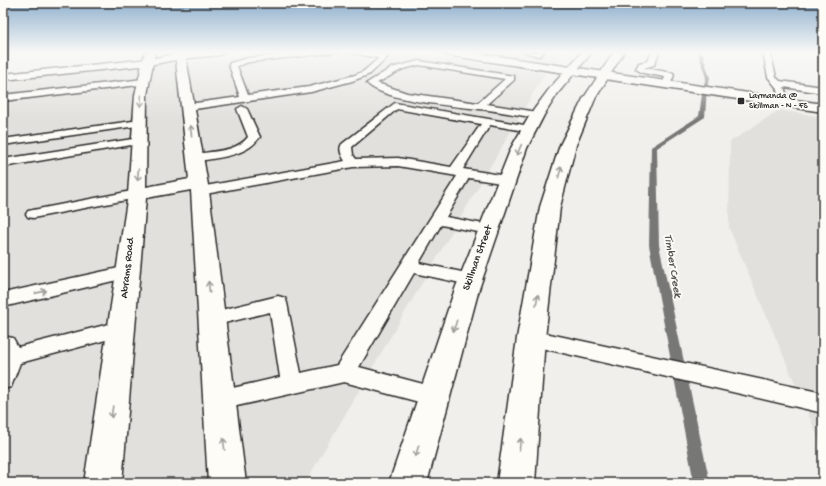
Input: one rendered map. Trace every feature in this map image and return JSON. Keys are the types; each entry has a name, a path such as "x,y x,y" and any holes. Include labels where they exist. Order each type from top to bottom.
{"main road":[{"path":"3,77 20,75"},
{"name":"Abrams Road","path":"104,483 137,194 142,95 146,75"},
{"path":"183,75 194,158 200,187 227,483"},
{"name":"Skillman Street","path":"408,483 470,279 519,148 534,122 568,75"},
{"path":"595,75 667,79 756,98 823,109"},
{"path":"516,483 531,338 550,207 568,145 589,100 603,76"},
{"path":"137,194 200,187"}],"lane":[{"path":"194,158 240,149 252,143 254,137 235,75"},
{"path":"188,107 243,104 312,89 322,84 353,80 363,75"},
{"path":"383,75 371,83 377,88 452,104 480,106 534,122"},
{"path":"480,106 511,78 492,75"},
{"path":"656,75 667,79"},
{"path":"771,75 780,88 784,102"},
{"path":"3,98 144,82"},
{"path":"776,83 823,90"},
{"path":"353,163 347,155 346,146 410,95"},
{"path":"395,106 488,121 534,122"},
{"path":"344,373 437,220 460,172 488,121"},
{"path":"3,142 140,123"},
{"path":"3,163 139,141"},
{"path":"200,187 353,163 398,162 507,180"},
{"path":"33,214 137,194"},
{"path":"437,220 489,229"},
{"path":"409,266 470,279"},
{"path":"3,300 128,272"},
{"path":"212,319 278,303 292,385"},
{"path":"3,380 8,351 121,329"},
{"path":"531,338 823,403"},
{"path":"220,400 344,373 434,396"}],"shaded area":[{"path":"57,75 544,75 305,483 3,483 3,80"},
{"path":"779,110 823,117 823,449 729,228 730,142"}],"waterway":[{"name":"Timber Creek","path":"702,483 654,245 654,147 702,117 705,87 708,78 707,75"}],"place":[{"name":"Larmanda @ Skillman - N - FS","path":"741,101"}]}
